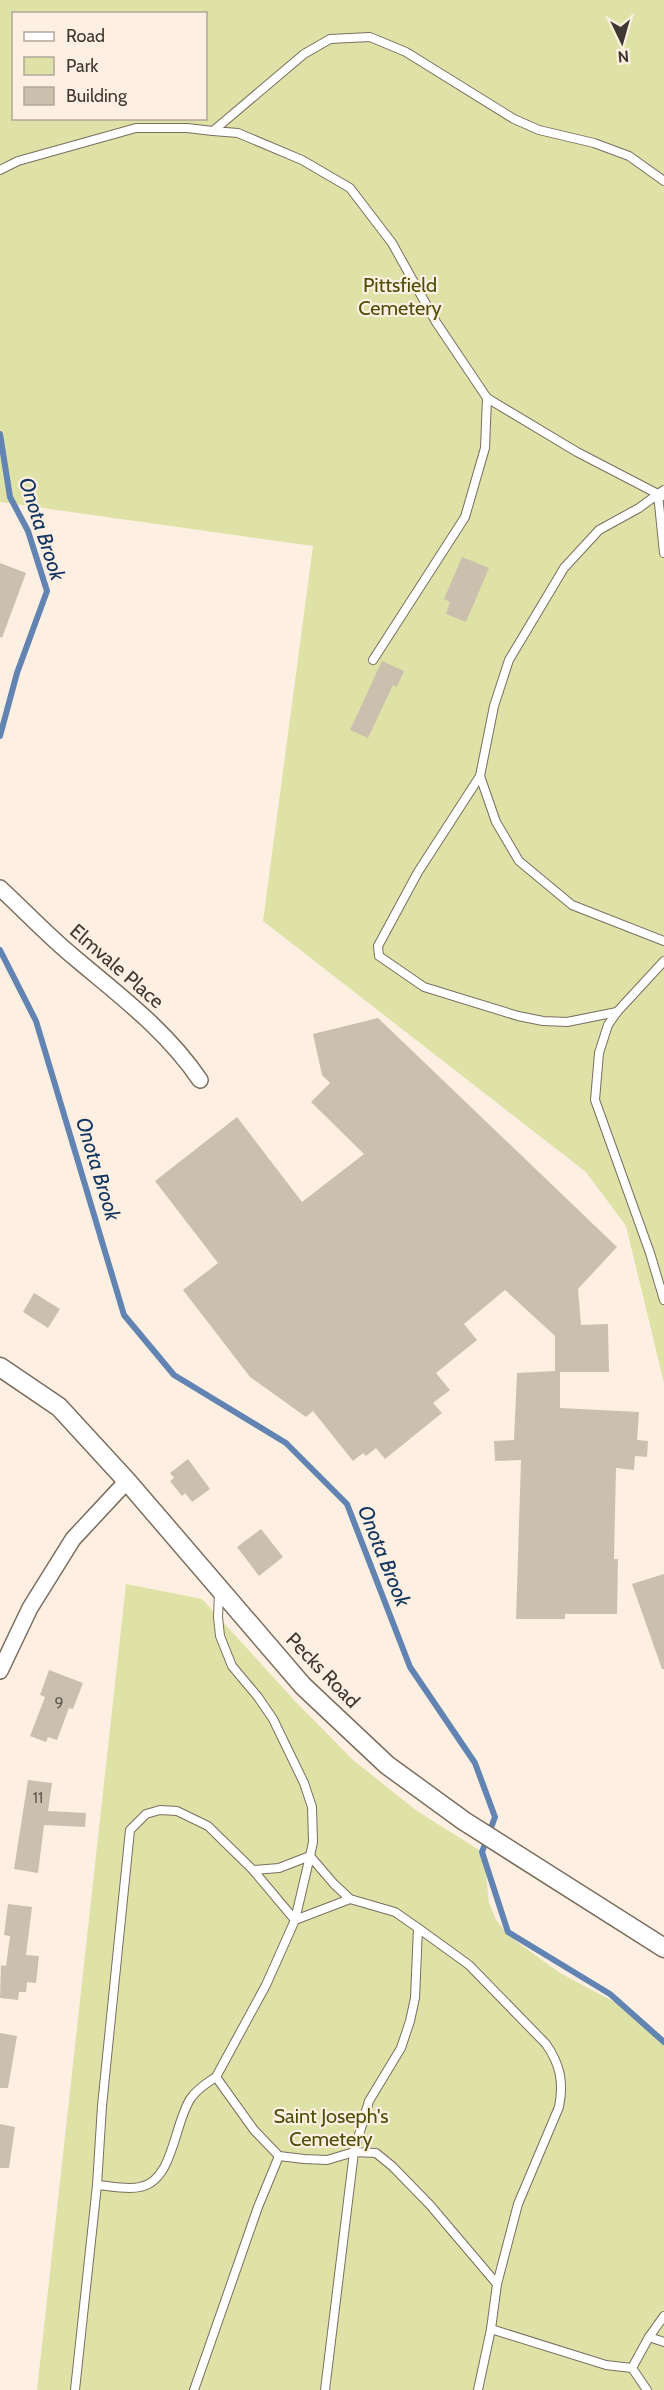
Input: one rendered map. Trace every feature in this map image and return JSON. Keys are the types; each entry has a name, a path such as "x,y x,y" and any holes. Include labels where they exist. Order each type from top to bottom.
{"street":[{"name":"Elmvale Place","path":"0,888 73,957 150,1021 184,1056 200,1080"},
{"name":"Pecks Road","path":"0,1367 58,1407 127,1481 303,1686 387,1765 478,1831 664,1948"},
{"path":"0,1671 30,1608 73,1539 127,1481"}],"lane":[{"path":"213,131 304,54 330,39 370,37 406,52 514,119 539,130 594,142 629,156 664,182"},
{"path":"0,170 18,161 136,128 187,128 238,134 302,160 350,188 392,243 436,322 487,398 577,452 662,493"},
{"path":"373,660 465,517 485,448 487,398"},
{"path":"662,493 664,553"},
{"path":"617,1012 567,1022 518,1017 424,987 379,956 378,946 418,872 480,776 494,706 509,660 564,568 598,530 662,493"},
{"path":"480,776 496,822 519,861 572,904 664,941"},
{"path":"664,961 608,1025 599,1053 595,1100 650,1253 664,1300"},
{"path":"98,2185 139,2187 153,2182 160,2174 168,2160 180,2120 190,2099 216,2077 266,1985 295,1920 313,1842 312,1807 304,1783 273,1719 232,1666 220,1636 219,1588"},
{"path":"75,2390 88,2256 98,2185 102,2106 130,1830 146,1814 160,1810 177,1811 208,1826 253,1870 295,1920"},
{"path":"253,1870 279,1868 310,1856"},
{"path":"310,1856 350,1899 395,1912 469,1965 546,2044 556,2058 562,2093 559,2107 518,2205 497,2284 491,2329 478,2390"},
{"path":"295,1920 350,1899"},
{"path":"326,2390 354,2152 369,2101 401,2048 410,2021 415,1998 418,1928"},
{"path":"216,2077 254,2130 279,2156 327,2160 354,2152 376,2153 430,2205 497,2284"},
{"path":"194,2390 258,2207 279,2156"},
{"path":"632,2368 664,2316"},
{"path":"491,2329 606,2365 632,2368 647,2390"},
{"path":"649,2337 664,2342"}],"green space":[{"name":"Pittsfield Cemetery","path":"0,0 664,0 664,1383 626,1226 586,1172 263,921 313,546 0,502"},
{"name":"Saint Joseph's Cemetery","path":"126,1584 202,1599 294,1700 352,1759 417,1811 484,1853 489,1903 496,1920 509,1936 560,1973 633,2012 662,2037 664,2042 664,2390 37,2390"}],"building":[{"path":"462,557 489,568 466,622 446,614 450,602 444,599"},
{"path":"0,563 26,573 2,638 0,637"},
{"path":"382,661 404,671 397,687 393,685 368,738 350,730"},
{"path":"378,1018 617,1247 578,1289 581,1325 608,1324 609,1372 560,1372 560,1408 639,1412 637,1440 648,1441 647,1457 635,1456 634,1470 616,1468 614,1559 618,1559 617,1614 565,1614 565,1619 516,1619 521,1460 495,1461 494,1441 514,1440 517,1373 555,1371 555,1336 505,1290 464,1324 477,1340 436,1373 450,1390 433,1403 442,1413 385,1459 376,1448 366,1456 363,1453 353,1461 313,1411 306,1417 250,1377 183,1290 218,1263 155,1181 237,1117 302,1202 364,1154 311,1102 330,1083 322,1075 313,1034"},
{"path":"34,1293 60,1309 48,1328 23,1312"},
{"path":"188,1459 210,1489 192,1502 185,1493 182,1496 170,1481 174,1478 170,1473"},
{"path":"261,1529 283,1557 259,1576 237,1547"},
{"path":"664,1574 664,1669 662,1669 632,1584"},
{"path":"49,1670 83,1683 73,1709 69,1708 57,1740 48,1737 46,1742 30,1736 45,1697 40,1695"},
{"path":"28,1780 52,1783 48,1811 86,1813 85,1827 44,1825 38,1873 14,1869"},
{"path":"8,1904 32,1907 26,1955 39,1956 36,1983 27,1982 26,1992 19,1992 18,2000 0,1998 1,1965 6,1966 10,1936 4,1935"},
{"path":"0,2033 17,2036 8,2088 0,2088"},
{"path":"0,2124 15,2127 9,2168 0,2168"}],"waterway":[{"name":"Onota Brook","path":"0,434 10,497 28,531 47,591 17,673 0,736"},
{"name":"Onota Brook","path":"0,950 36,1021 124,1315 174,1375 286,1443 347,1504 410,1667 475,1763 495,1817 482,1852 508,1932 610,1994 664,2042"}]}
